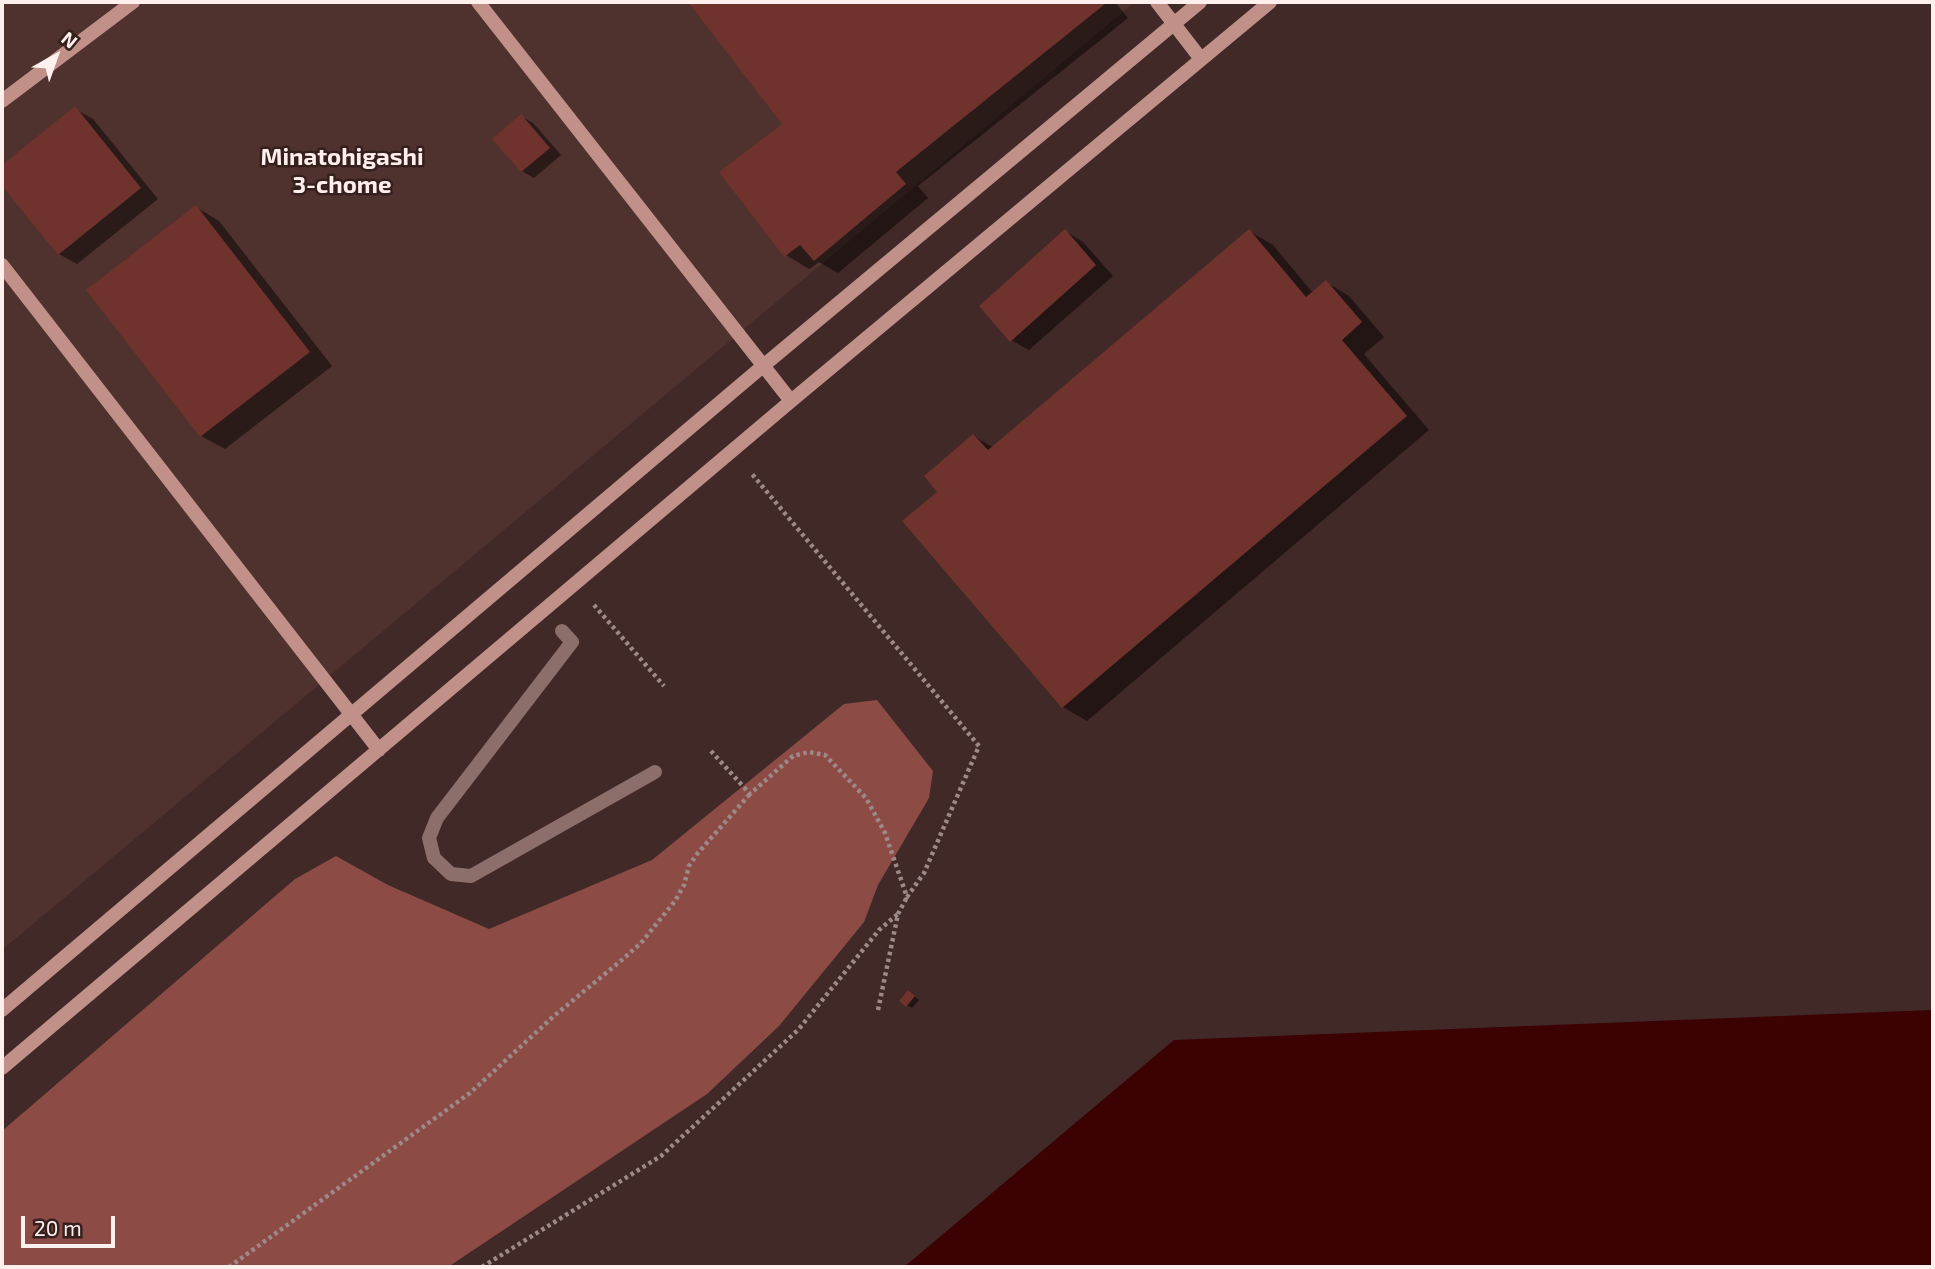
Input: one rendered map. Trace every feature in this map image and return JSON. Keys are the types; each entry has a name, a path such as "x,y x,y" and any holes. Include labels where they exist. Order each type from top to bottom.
{"street":[{"path":"2,101 133,2"},
{"path":"478,2 791,401"},
{"path":"1157,2 1201,59"},
{"path":"2,1010 762,366 1200,2"},
{"path":"2,1068 791,401 1270,2"},
{"path":"2,265 379,750"},
{"path":"562,631 572,642 436,818 429,838 435,858 451,874 471,876 655,772"}],"path":[{"path":"752,474 979,746 924,873 898,914 877,1010"},
{"path":"594,605 664,686"},
{"path":"710,751 750,794"},
{"path":"229,1267 470,1093 554,1016 641,943 676,901 689,866 697,854 750,794 793,756 809,752 825,755 866,799 885,833 907,897"},
{"path":"482,1267 661,1156 680,1140 799,1030 878,930 898,914"}],"shaded area":[{"path":"2,2 1135,2 2,950"},
{"path":"877,700 933,771 929,798 878,885 864,922 779,1026 707,1094 448,1267 2,1267 2,1131 295,879 336,856 388,885 489,929 652,860 844,704"},
{"path":"1933,1010 1933,1267 904,1267 1174,1040"}],"building":[{"path":"688,2 1105,4 896,172 906,184 814,261 800,245 784,257 719,172 782,124"},
{"path":"75,106 141,188 58,255 2,186 2,165"},
{"path":"521,114 550,148 521,172 492,139"},
{"path":"196,205 310,352 200,437 86,290"},
{"path":"1065,229 1096,265 1010,342 979,306"},
{"path":"1249,229 1306,297 1326,280 1362,322 1342,340 1407,416 1062,708 902,521 937,492 924,476 973,434 988,450"},
{"path":"908,990 915,996 906,1007 899,1001"}],"district":[{"name":"Minatohigashi 3-chome","path":"342,171"}]}
